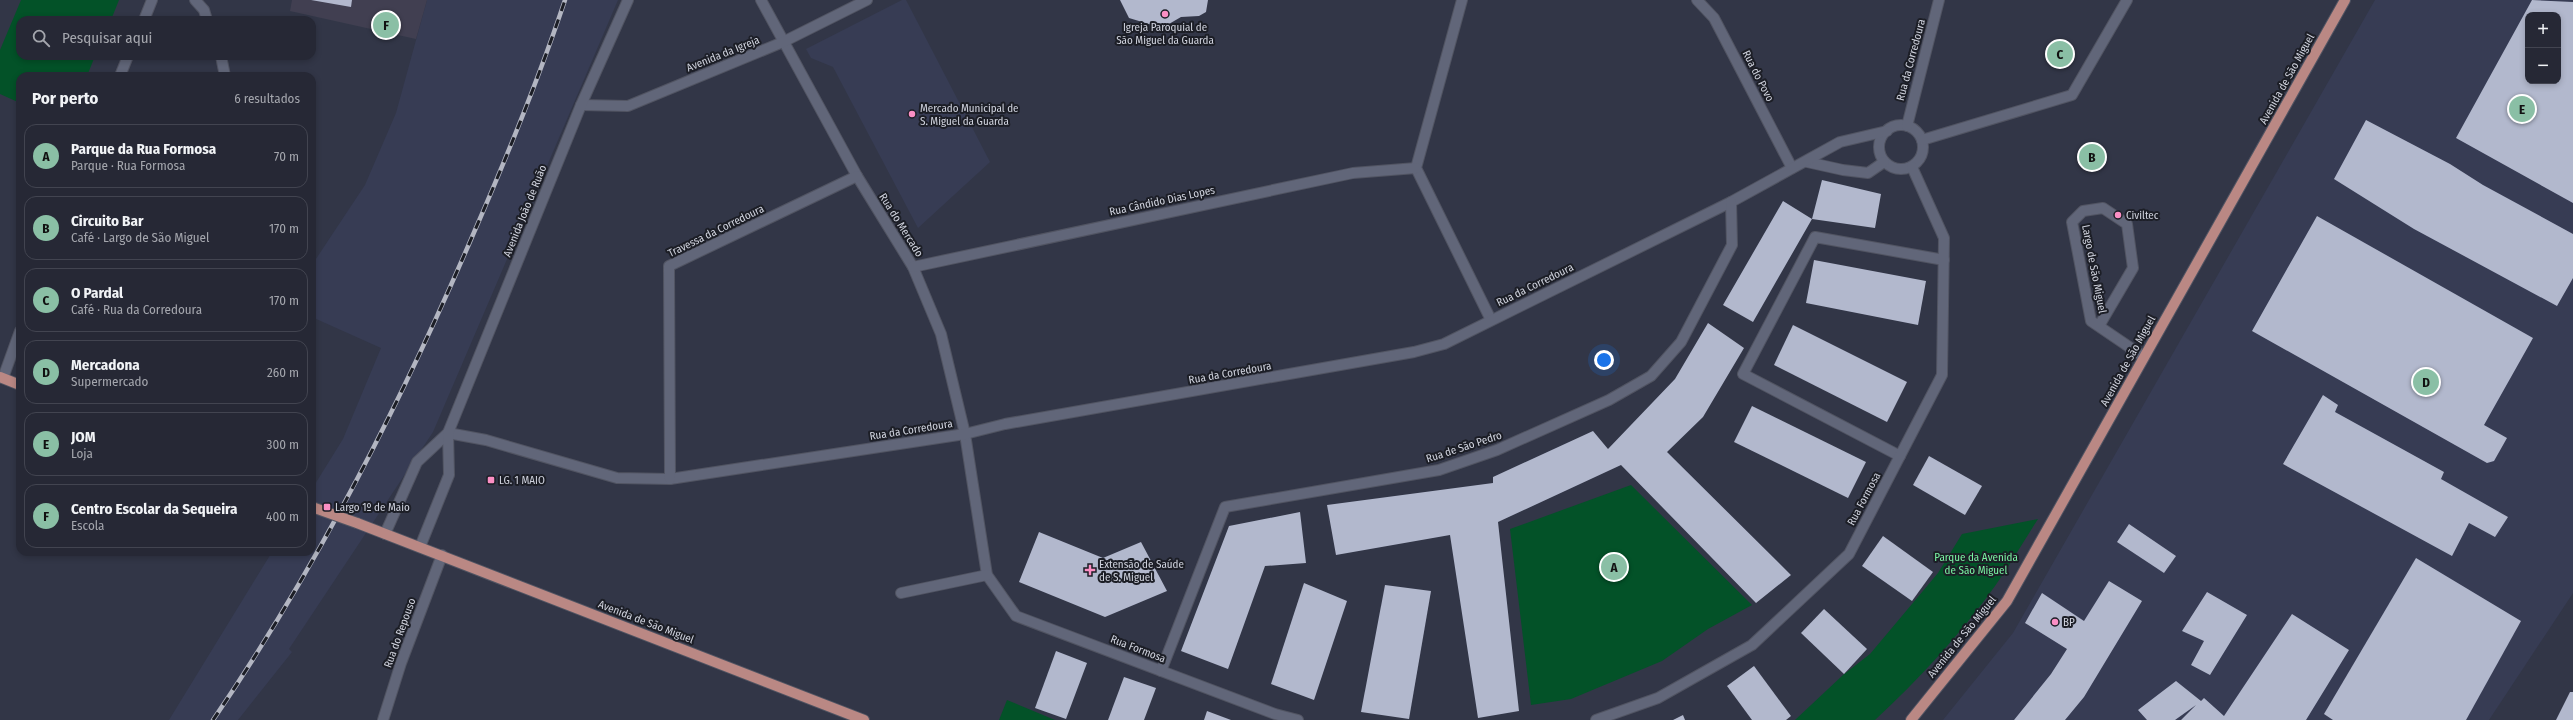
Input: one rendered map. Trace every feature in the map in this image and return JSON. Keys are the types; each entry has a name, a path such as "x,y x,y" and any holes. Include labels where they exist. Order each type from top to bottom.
{"main road":[{"name":"Avenida de São Miguel","path":"1911,720 2007,601 2345,0"},
{"path":"1,378 16,384"},
{"name":"Avenida de São Miguel","path":"316,509 442,555 864,720"}],"street":[{"path":"146,16 152,0"},
{"path":"195,0 204,10 206,16"},
{"name":"Avenida João de Ruão","path":"448,433 581,105 628,0"},
{"path":"761,0 783,42"},
{"name":"Avenida da Igreja","path":"581,105 628,106 783,42 867,0"},
{"path":"1462,0 1416,168 1491,320"},
{"name":"Rua do Povo","path":"1697,0 1714,18 1792,168"},
{"name":"Rua da Corredoura","path":"448,433 486,440 617,478 670,479 965,434 1005,424 1414,352 1444,344 1731,202 1792,168 1807,162 1840,142 1887,131 1893,127 1906,126 1939,0"},
{"path":"1922,140 2072,95 2127,0"},
{"name":"Rua do Mercado","path":"783,42 857,176 913,267 941,334 965,434"},
{"path":"122,72 126,60"},
{"path":"222,60 224,72"},
{"path":"1887,131 1880,142 1881,156 1884,162 1897,169 1912,166 1921,158 1922,140 1918,134 1906,126"},
{"path":"1807,162 1843,170 1868,173 1884,162"},
{"name":"Rua Formosa","path":"1596,720 1658,698 1752,645 1849,554 1942,376 1944,238 1912,166"},
{"name":"Rua Cândido Dias Lopes","path":"913,267 1353,173 1416,168"},
{"name":"Travessa da Corredoura","path":"670,479 669,266 857,176"},
{"name":"Rua de São Pedro","path":"1161,671 1225,508 1439,470 1497,450 1609,400 1651,376 1681,342 1732,245 1731,202"},
{"name":"Largo de São Miguel","path":"2099,326 2133,268 2127,224 2103,208 2083,212 2072,222 2091,321 2144,357"},
{"path":"1900,456 1743,374 1815,236 1944,260"},
{"path":"1,378 16,341"},
{"path":"385,534 417,462 448,433"},
{"path":"420,547 449,475 448,433"},
{"name":"Rua Formosa","path":"965,434 988,575 1016,616 1275,714 1298,720"},
{"name":"Rua do Repouso","path":"383,720 401,663 442,555"},
{"path":"901,593 988,575"}],"shaded area":[{"path":"292,0 427,0 416,39 290,11"},
{"path":"427,0 618,0 433,432 289,649 292,652 238,720 169,720 270,556 316,556 316,483 343,439 381,348 316,319 316,259 365,185 396,113"},
{"name":"Mercado Municipal de S. Miguel da Guarda","path":"902,0 906,0 990,162 918,228 833,67 811,58 806,49"},
{"path":"2375,0 2573,0 2573,593 2489,720 1943,720 2013,633"}],"green space":[{"path":"21,0 119,0 113,16 16,16 16,60 93,60 89,72 16,72 16,101 0,94 0,50"},
{"path":"1631,485 1752,605 1708,629 1662,661 1571,699 1531,705 1510,529"},
{"name":"Parque da Avenida de São Miguel","path":"2038,519 2001,578 1968,622 1923,673 1875,720 1795,720 1843,675 1870,654 1938,573 1962,534"},
{"path":"1007,700 1055,720 999,720"}],"building":[{"path":"311,0 352,0 351,7"},
{"name":"Igreja Paroquial de São Miguel da Guarda","path":"1120,0 1208,0 1206,12 1199,16 1181,17 1162,28 1129,18"},
{"path":"2532,0 2573,2 2573,203 2456,138 2525,13 2525,84 2561,84 2561,12 2525,12"},
{"path":"2366,120 2450,164 2483,185 2573,234 2573,278 2557,306 2414,229 2334,179"},
{"path":"1822,180 1881,194 1875,228 1812,219"},
{"path":"1783,201 1812,219 1753,322 1723,305"},
{"path":"2317,216 2533,338 2484,425 2507,438 2494,461 2487,463 2252,331"},
{"path":"1814,260 1926,281 1918,325 1806,303"},
{"path":"1708,323 1744,348 1703,417 1667,452 1791,575 1756,603 1621,465 1498,522 1519,711 1478,718 1450,535 1336,555 1327,505 1493,483 1493,477 1593,431 1608,449 1675,379"},
{"path":"1793,325 1907,382 1887,422 1774,365"},
{"path":"2323,395 2338,405 2335,412 2444,472 2441,479 2508,517 2495,537 2469,523 2452,556 2283,464"},
{"path":"1752,406 1866,462 1848,498 1734,442"},
{"path":"1929,456 1982,486 1965,515 1913,485"},
{"path":"1300,512 1306,563 1265,566 1228,669 1181,651 1229,526"},
{"path":"2129,524 2176,556 2164,573 2117,542"},
{"name":"Extensão de Saúde de S. Miguel","path":"1039,532 1103,558 1141,542 1167,591 1105,617 1019,582"},
{"path":"1883,536 1933,572 1912,601 1862,566"},
{"path":"2416,558 2521,621 2466,720 2333,720 2324,714"},
{"path":"2109,581 2142,601 2084,697 2065,720 2014,720 2051,674 2067,649 2025,623 2042,593 2084,621"},
{"path":"1304,583 1347,601 1314,700 1271,684"},
{"path":"1385,585 1431,591 1409,719 1361,712"},
{"path":"2207,592 2247,615 2210,675 2191,665 2204,641 2182,631"},
{"path":"1824,609 1867,649 1844,674 1801,633"},
{"path":"2292,614 2349,650 2306,720 2181,720 2196,705 2175,720 2147,720 2138,710 2176,681 2201,701 2204,698 2224,716"},
{"path":"1056,651 1087,663 1066,719 1035,708"},
{"path":"1754,666 1791,716 1786,720 1752,720 1727,686"},
{"path":"1124,677 1156,688 1144,720 1108,720"},
{"path":"2570,692 2573,692 2573,720 2556,720"},
{"path":"1207,711 1231,720 1204,720"},
{"path":"1683,715 1685,720 1673,720"}],"railway":[{"path":"316,554 386,424 444,300 521,120 565,0"},
{"path":"213,720 251,663 315,556"}],"place":[{"name":"Igreja Paroquial de São Miguel da Guarda","path":"1165,14"},
{"name":"Centro Escolar da Sequeira","path":"386,25"},
{"name":"O Pardal","path":"2060,54"},
{"name":"JOM","path":"2522,109"},
{"name":"Mercado Municipal de S. Miguel da Guarda","path":"912,114"},
{"name":"Circuito Bar","path":"2092,157"},
{"name":"Civiltec","path":"2118,215"},
{"name":"Mercadona","path":"2426,382"},
{"name":"LG. 1 MAIO","path":"491,480"},
{"name":"Largo 1º de Maio","path":"327,507"},
{"name":"Parque da Rua Formosa","path":"1614,567"},
{"name":"Extensão de Saúde de S. Miguel","path":"1090,570"},
{"name":"BP","path":"2055,622"}]}
